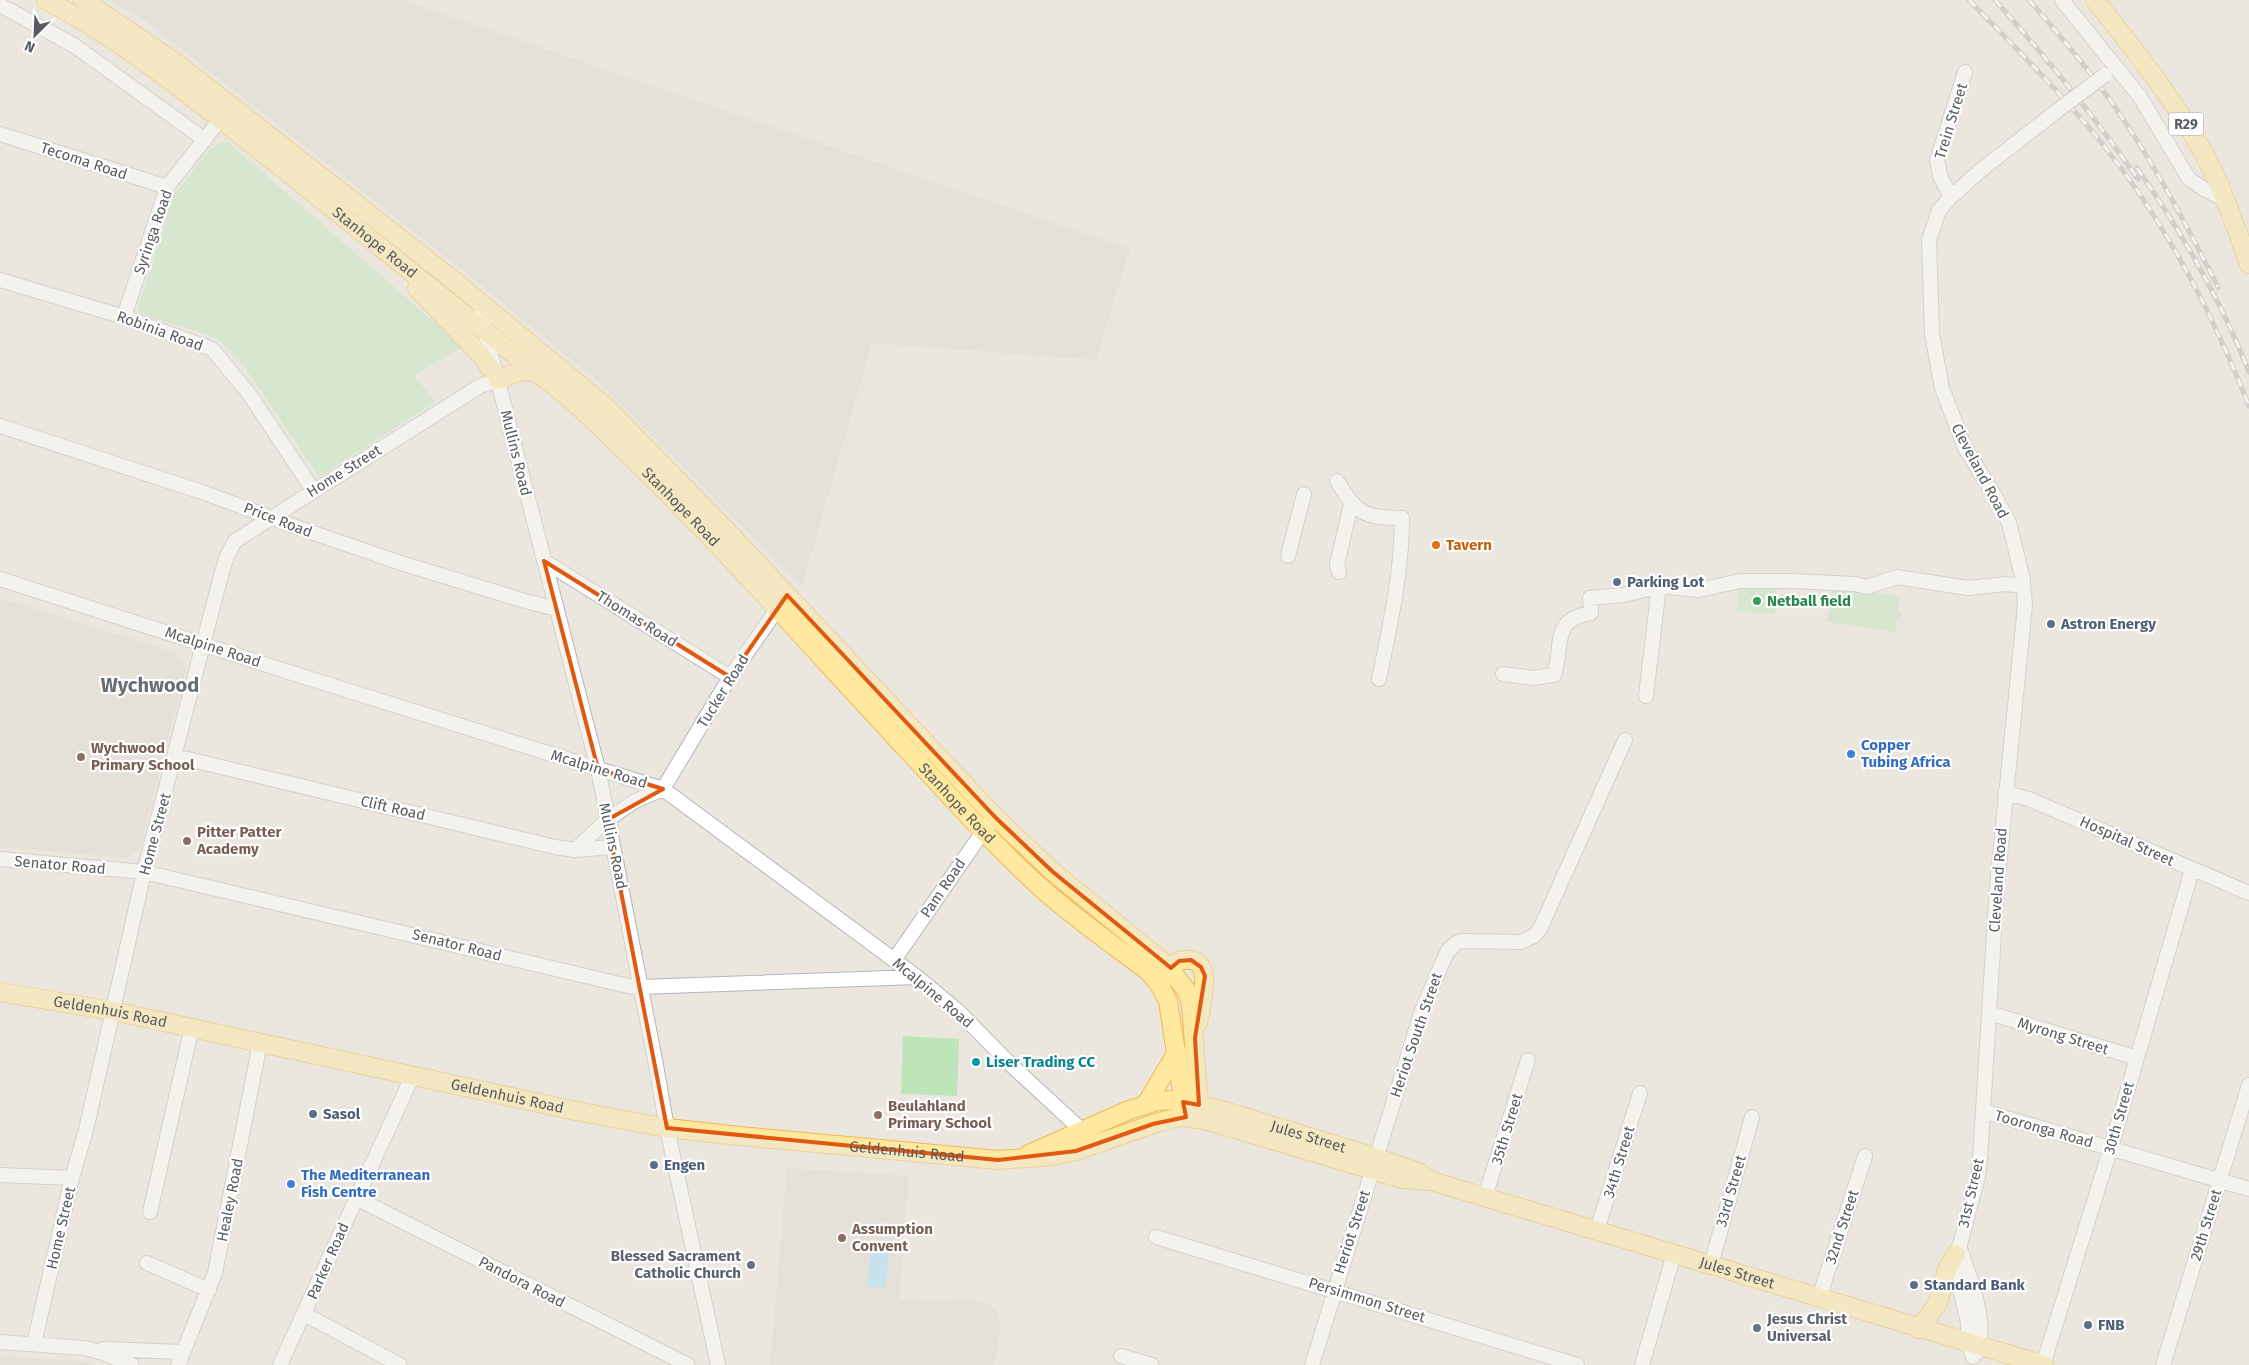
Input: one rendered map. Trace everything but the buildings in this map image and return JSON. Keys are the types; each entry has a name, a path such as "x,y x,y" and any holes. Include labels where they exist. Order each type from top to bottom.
{"main road":[{"name":"Stanhope Road","path":"46,0 78,5 131,53 225,113 481,303 604,406 787,595 995,817 1054,872 1144,944 1170,969 1187,991 1193,1016 1195,1038 1191,1111"},
{"name":"R29","path":"2094,0 2130,44 2191,132 2210,166 2249,264"},
{"name":"Stanhope Road","path":"225,113 372,240 536,372 608,434 664,489 982,830 1038,885 1068,911 1149,972 1161,986 1168,1000 1177,1052 1191,1111"},
{"path":"372,240 480,354 497,378 520,371 536,372"},
{"path":"828,665 841,653"},
{"path":"1038,885 1054,872"},
{"path":"1161,986 1170,969 1179,961 1187,960 1198,964 1203,971 1205,987 1195,1038"},
{"name":"Geldenhuis Road","path":"0,992 113,1011 192,1027 576,1111 667,1128 968,1158 1020,1158 1053,1156 1096,1145 1191,1111"},
{"path":"1146,1104 1177,1052"},
{"name":"Geldenhuis Road","path":"1020,1158 1146,1104 1166,1100 1191,1111"},
{"name":"Jules Street","path":"1191,1111 1374,1164 1411,1181 1431,1181 1920,1329 1973,1353 2044,1365"},
{"path":"1920,1329 1938,1303 1950,1263 1957,1250"}],"street":[{"path":"2062,0 2117,66 2153,117 2189,179 2224,199"},
{"path":"0,5 75,46 205,140"},
{"name":"Cleveland Road","path":"1983,1111 2005,793 2025,605 2017,553 2008,523 1956,429 1942,388 1935,359 1928,240 1935,219 1950,196 2058,110 2117,66"},
{"name":"Trein Street","path":"1950,196 1940,176 1937,160 1965,72"},
{"name":"Syringa Road","path":"124,317 167,187 225,113"},
{"name":"Tecoma Road","path":"0,134 167,187"},
{"name":"Robinia Road","path":"0,280 124,317 212,349 249,394 313,490"},
{"name":"Mullins Road","path":"481,303 485,331 598,768 667,1128 718,1365"},
{"name":"Home Street","path":"34,1344 72,1178 86,1130 144,872 230,548 235,541 313,490 480,386 497,378"},
{"name":"Price Road","path":"0,426 205,493 401,563 557,609"},
{"path":"1337,481 1351,504 1360,512 1383,518 1402,518 1402,555 1397,574 1390,633 1379,679"},
{"path":"1288,556 1304,494"},
{"path":"1338,572 1337,566 1351,504"},
{"name":"Thomas Road","path":"544,561 730,677"},
{"path":"1503,674 1533,678 1554,675 1561,632 1568,621 1577,616 1591,613 1590,598 1624,595 1659,586 1699,590 1740,581 1792,581 1855,584 1867,587 1897,576 1968,588 2006,584 2023,586"},
{"name":"Mcalpine Road","path":"0,579 663,789 917,977 959,1012 1010,1064 1096,1145"},
{"path":"1646,696 1659,586"},
{"name":"Tucker Road","path":"663,789 730,677 787,595"},
{"name":"Heriot South Street","path":"1374,1164 1422,1010 1447,952 1456,943 1461,941 1521,942 1534,936 1540,929 1625,740"},
{"name":"Clift Road","path":"175,756 546,844 576,850 612,848"},
{"path":"576,850 607,820 635,801 663,789"},
{"name":"Hospital Street","path":"2005,793 2029,798 2249,893"},
{"name":"Pam Road","path":"894,960 982,830 995,817"},
{"name":"Senator Road","path":"0,859 144,872 615,983 641,987 917,977"},
{"name":"30th Street","path":"2044,1365 2111,1147 2192,870"},
{"name":"Myrong Street","path":"1989,1013 2137,1058"},
{"path":"150,1212 192,1027"},
{"name":"Healey Road","path":"0,1342 85,1348 180,1358 209,1290 228,1211 260,1043"},
{"name":"35th Street","path":"1485,1197 1528,1060"},
{"name":"Parker Road","path":"280,1365 413,1075"},
{"name":"29th Street","path":"2163,1365 2249,1085"},
{"name":"34th Street","path":"1597,1230 1640,1093"},
{"name":"Tooronga Road","path":"1983,1111 2249,1189"},
{"name":"31st Street","path":"1973,1353 1968,1322 1956,1274 1957,1250 1978,1176 1983,1111"},
{"name":"33rd Street","path":"1711,1265 1752,1117"},
{"name":"32nd Street","path":"1819,1298 1865,1156"},
{"name":"Heriot Street","path":"1312,1365 1374,1164"},
{"path":"0,1175 72,1178"},
{"name":"Pandora Road","path":"356,1198 688,1365"},
{"name":"Persimmon Street","path":"1156,1237 1577,1365"},
{"path":"1642,1365 1674,1254"},
{"path":"147,1263 209,1290"},
{"path":"304,1314 400,1365"},
{"name":"Healey Road","path":"85,1348 132,1365"},
{"path":"1121,1356 1152,1365"}],"highlighted area":[{"path":"544,561 730,677 787,595 995,817 1053,872 1171,968 1179,961 1191,960 1201,967 1205,976 1195,1038 1199,1105 1183,1102 1186,1117 1153,1124 1076,1151 998,1160 667,1128 607,820 663,789 598,769"}],"shaded area":[{"path":"108,0 402,0 1130,249 1096,360 872,343 802,587 593,377 480,284 142,18"},
{"name":"Wychwood Primary School","path":"0,598 177,653 186,668 140,849 126,858 0,847"},
{"name":"Assumption Convent","path":"787,1168 909,1176 899,1299 976,1301 995,1307 1001,1327 994,1365 770,1365"},
{"path":"0,1356 89,1362 97,1365 0,1365"}],"green space":[{"path":"228,142 463,347 414,375 435,402 319,477 242,363 220,341 203,333 141,314 138,308 174,195 208,151 218,144"},
{"name":"Netball field","path":"1738,588 1777,589 1775,614 1737,612"},
{"path":"1833,588 1900,596 1897,610 1901,612 1901,619 1897,620 1896,632 1827,622"},
{"path":"903,1036 959,1039 957,1096 901,1094"}],"water":[{"path":"871,1246 889,1248 886,1288 867,1287"}],"railway":[{"path":"1969,0 2085,123 2146,203 2203,302 2249,406"},
{"path":"1995,0 2069,87 2138,179"},
{"path":"2029,0 2104,92 2140,144 2186,225 2218,287"},
{"path":"2137,168 2169,216 2213,292 2249,372"}],"place":[{"name":"Tavern","path":"1436,545"},
{"name":"Parking Lot","path":"1617,582"},
{"name":"Netball field","path":"1757,601"},
{"name":"Astron Energy","path":"2051,624"},
{"name":"Copper Tubing Africa","path":"1851,754"},
{"name":"Wychwood Primary School","path":"81,757"},
{"name":"Pitter Patter Academy","path":"187,841"},
{"name":"Liser Trading CC","path":"976,1062"},
{"name":"Sasol","path":"313,1114"},
{"name":"Beulahland Primary School","path":"878,1115"},
{"name":"Engen","path":"654,1165"},
{"name":"The Mediterranean Fish Centre","path":"291,1184"},
{"name":"Assumption Convent","path":"842,1238"},
{"name":"Blessed Sacrament Catholic Church","path":"751,1265"},
{"name":"Standard Bank","path":"1914,1285"},
{"name":"FNB","path":"2088,1325"},
{"name":"Jesus Christ Universal","path":"1757,1328"}],"district":[{"name":"Wychwood","path":"150,685"}]}
